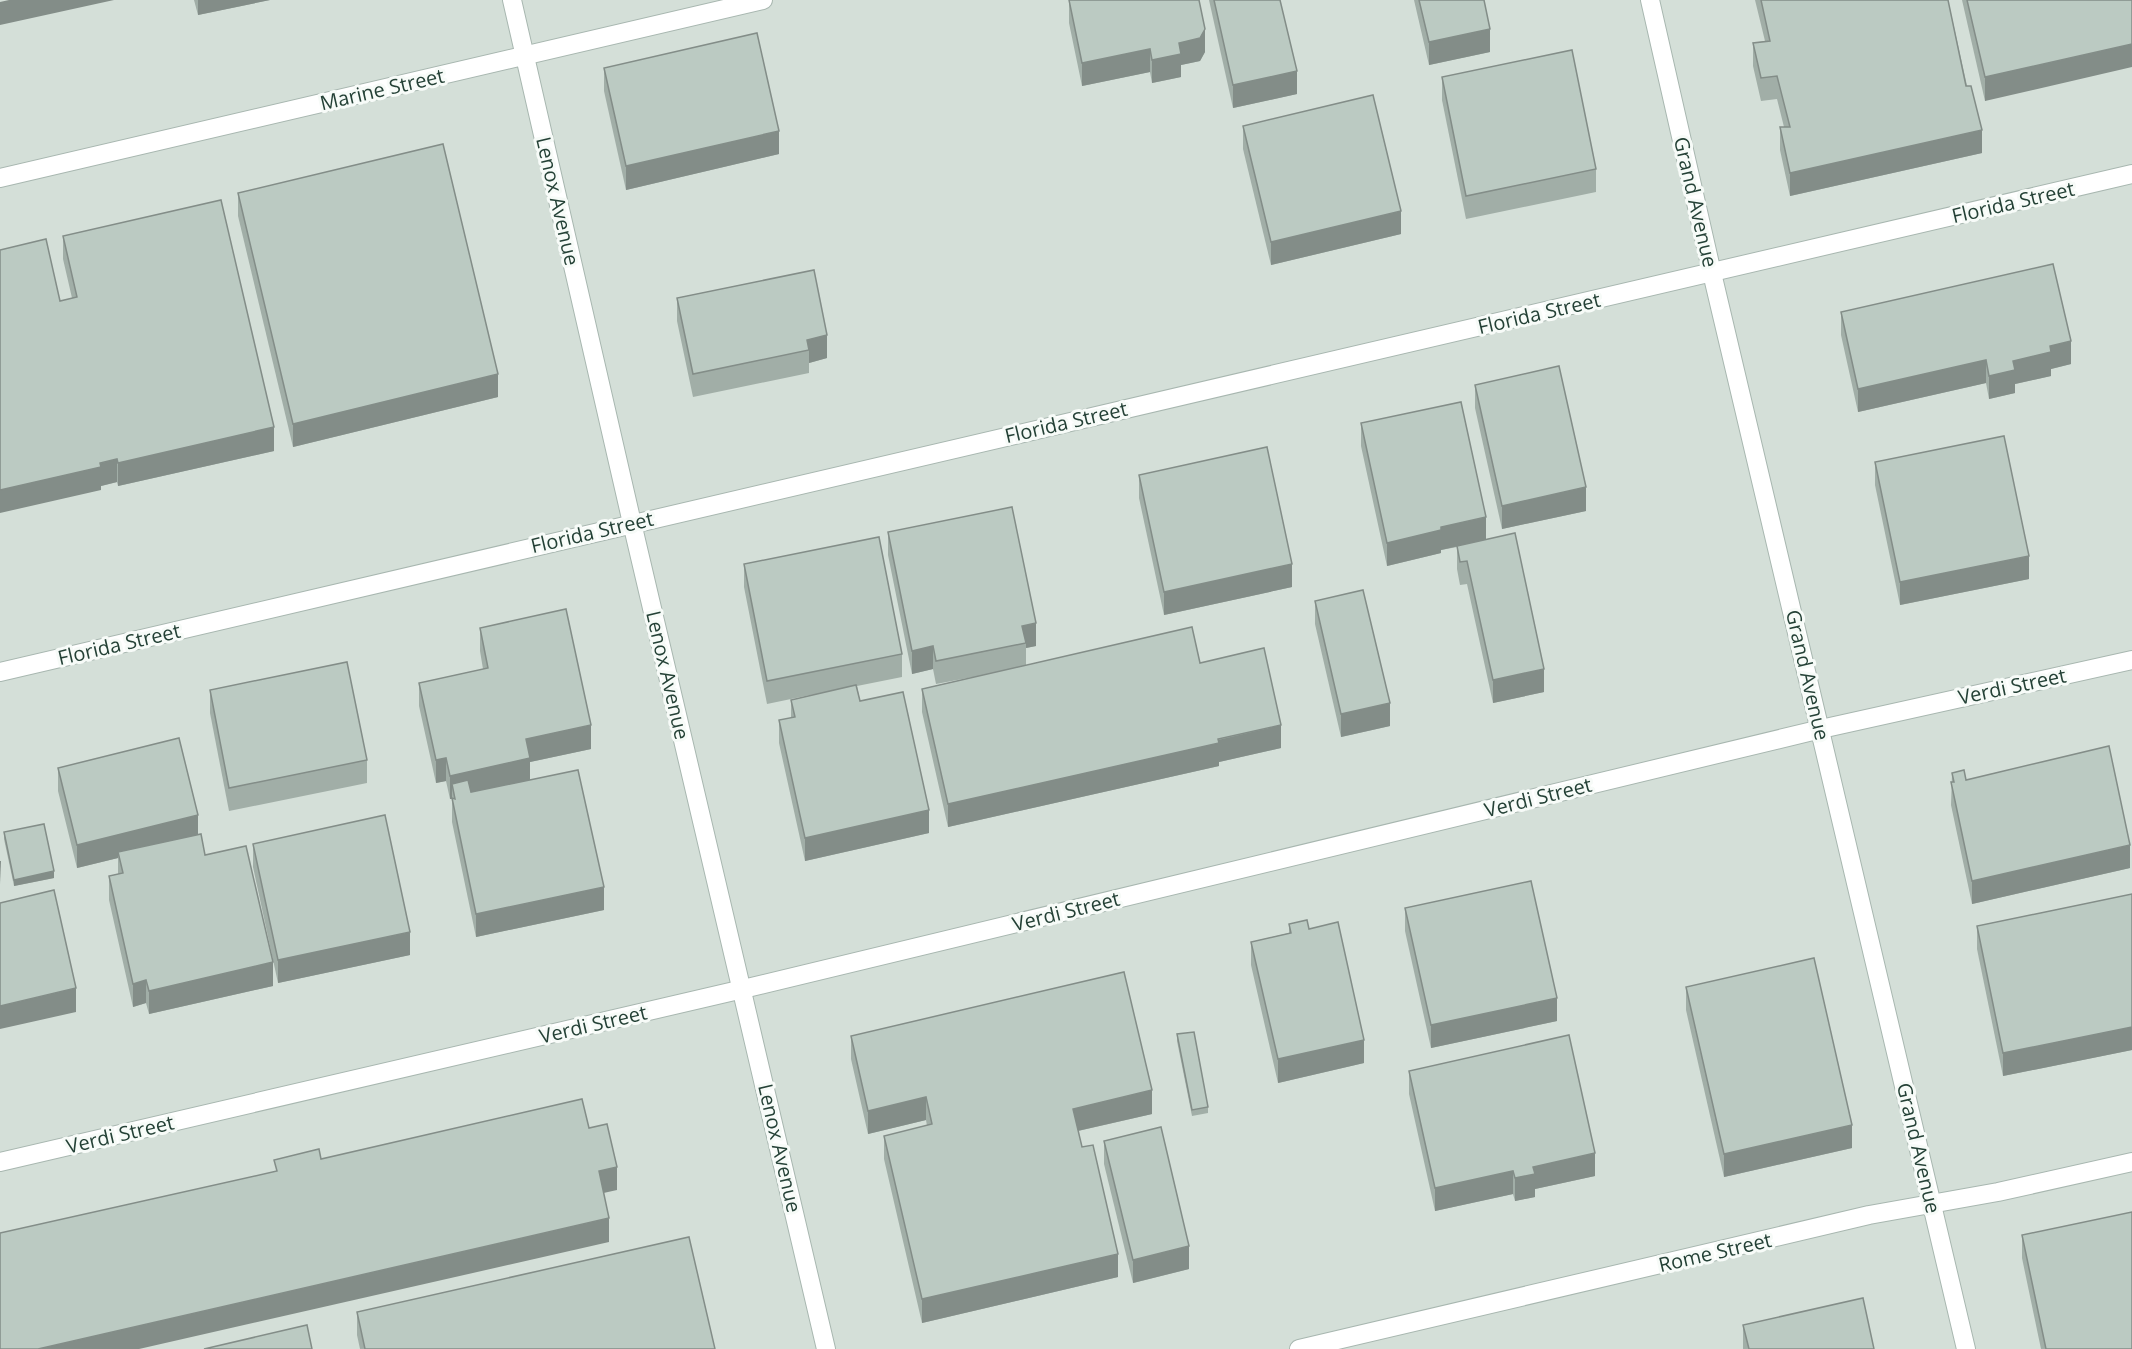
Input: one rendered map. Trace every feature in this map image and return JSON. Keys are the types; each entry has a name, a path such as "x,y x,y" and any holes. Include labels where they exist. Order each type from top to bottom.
{"street":[{"name":"Lenox Avenue","path":"512,0 826,1349"},
{"name":"Marine Street","path":"0,178 763,0"},
{"name":"Grand Avenue","path":"1650,0 1712,273 1966,1349"},
{"name":"Florida Street","path":"0,672 2132,174"},
{"name":"Verdi Street","path":"0,1162 743,989 1821,729 2132,660"},
{"name":"Rome Street","path":"1299,1349 1869,1215 1998,1192 2132,1162"}],"shaded area":[{"path":"0,0 2132,0 2132,1349 0,1349"}],"building":[{"path":"1069,0 1199,0 1205,29 1200,38 1179,43 1181,54 1152,60 1150,49 1082,63"},
{"path":"1214,0 1280,0 1297,71 1233,85"},
{"path":"1419,0 1484,0 1490,29 1429,42"},
{"path":"1761,0 1948,0 1966,86 1971,86 1982,130 1790,173 1780,127 1790,127 1777,76 1761,78 1753,43 1770,41"},
{"path":"1967,0 2132,0 2132,44 1985,77"},
{"path":"757,33 779,131 626,166 604,68"},
{"path":"1572,50 1596,169 1466,196 1442,77"},
{"path":"1373,95 1401,211 1271,242 1243,126"},
{"path":"443,144 498,374 293,424 238,193"},
{"path":"221,200 274,427 118,463 117,459 100,463 101,467 0,490 0,250 46,239 60,301 77,297 63,236"},
{"path":"2053,264 2071,341 2050,346 2051,352 2013,361 2015,370 1989,376 1986,360 1858,389 1841,312"},
{"path":"814,270 827,335 807,340 809,350 693,374 677,298"},
{"path":"1559,366 1586,487 1502,506 1475,385"},
{"path":"1461,402 1486,517 1387,543 1361,423"},
{"path":"2004,436 2029,556 1900,582 1875,462"},
{"path":"1267,447 1292,564 1164,592 1139,475"},
{"path":"1012,507 1036,623 1022,626 1026,643 936,661 933,646 912,651 888,532"},
{"path":"1515,533 1544,669 1493,680 1467,561 1460,562 1457,546"},
{"path":"879,537 902,654 767,681 744,564"},
{"path":"1363,590 1390,703 1341,714 1315,601"},
{"path":"566,609 591,725 526,739 530,758 450,776 446,758 436,760 419,683 488,668 480,628"},
{"path":"1192,627 1200,663 1264,648 1281,725 1218,739 1219,743 948,804 922,689"},
{"path":"347,662 367,760 229,788 210,690"},
{"path":"856,685 860,701 903,692 929,810 805,838 779,720 795,717 791,700"},
{"path":"179,738 198,815 77,845 58,768"},
{"path":"2109,746 2130,845 1972,881 1951,782 1954,782 1952,773 1964,770 1966,780"},
{"path":"578,770 604,887 476,914 452,798 455,799 452,784 468,780 471,792"},
{"path":"385,815 410,932 278,960 253,844"},
{"path":"44,824 54,871 14,880 4,832"},
{"path":"201,834 205,855 246,846 273,962 149,991 146,980 133,984 109,876 123,873 118,852"},
{"path":"1531,881 1557,998 1431,1025 1405,908"},
{"path":"54,890 76,988 0,1006 0,903"},
{"path":"2132,894 2132,1027 2003,1053 1977,926"},
{"path":"1307,920 1309,929 1338,922 1364,1040 1278,1059 1251,942 1291,933 1289,924"},
{"path":"1814,958 1852,1125 1724,1154 1686,987"},
{"path":"1124,972 1152,1090 1073,1109 1082,1147 1093,1145 1118,1254 922,1299 884,1136 932,1124 926,1097 868,1111 851,1036"},
{"path":"1194,1032 1208,1107 1192,1110 1177,1034"},
{"path":"1569,1035 1595,1153 1533,1167 1535,1174 1515,1178 1513,1171 1435,1188 1409,1071"},
{"path":"582,1099 589,1128 607,1124 617,1167 599,1171 609,1218 38,1349 0,1349 0,1233 277,1171 274,1160 319,1149 321,1159"},
{"path":"1161,1127 1189,1246 1133,1260 1104,1141"},
{"path":"2132,1212 2132,1349 2046,1349 2022,1235"},
{"path":"689,1237 715,1349 365,1349 357,1312"},
{"path":"1863,1298 1874,1349 1749,1349 1743,1325"},
{"path":"307,1325 312,1349 204,1349"}]}
